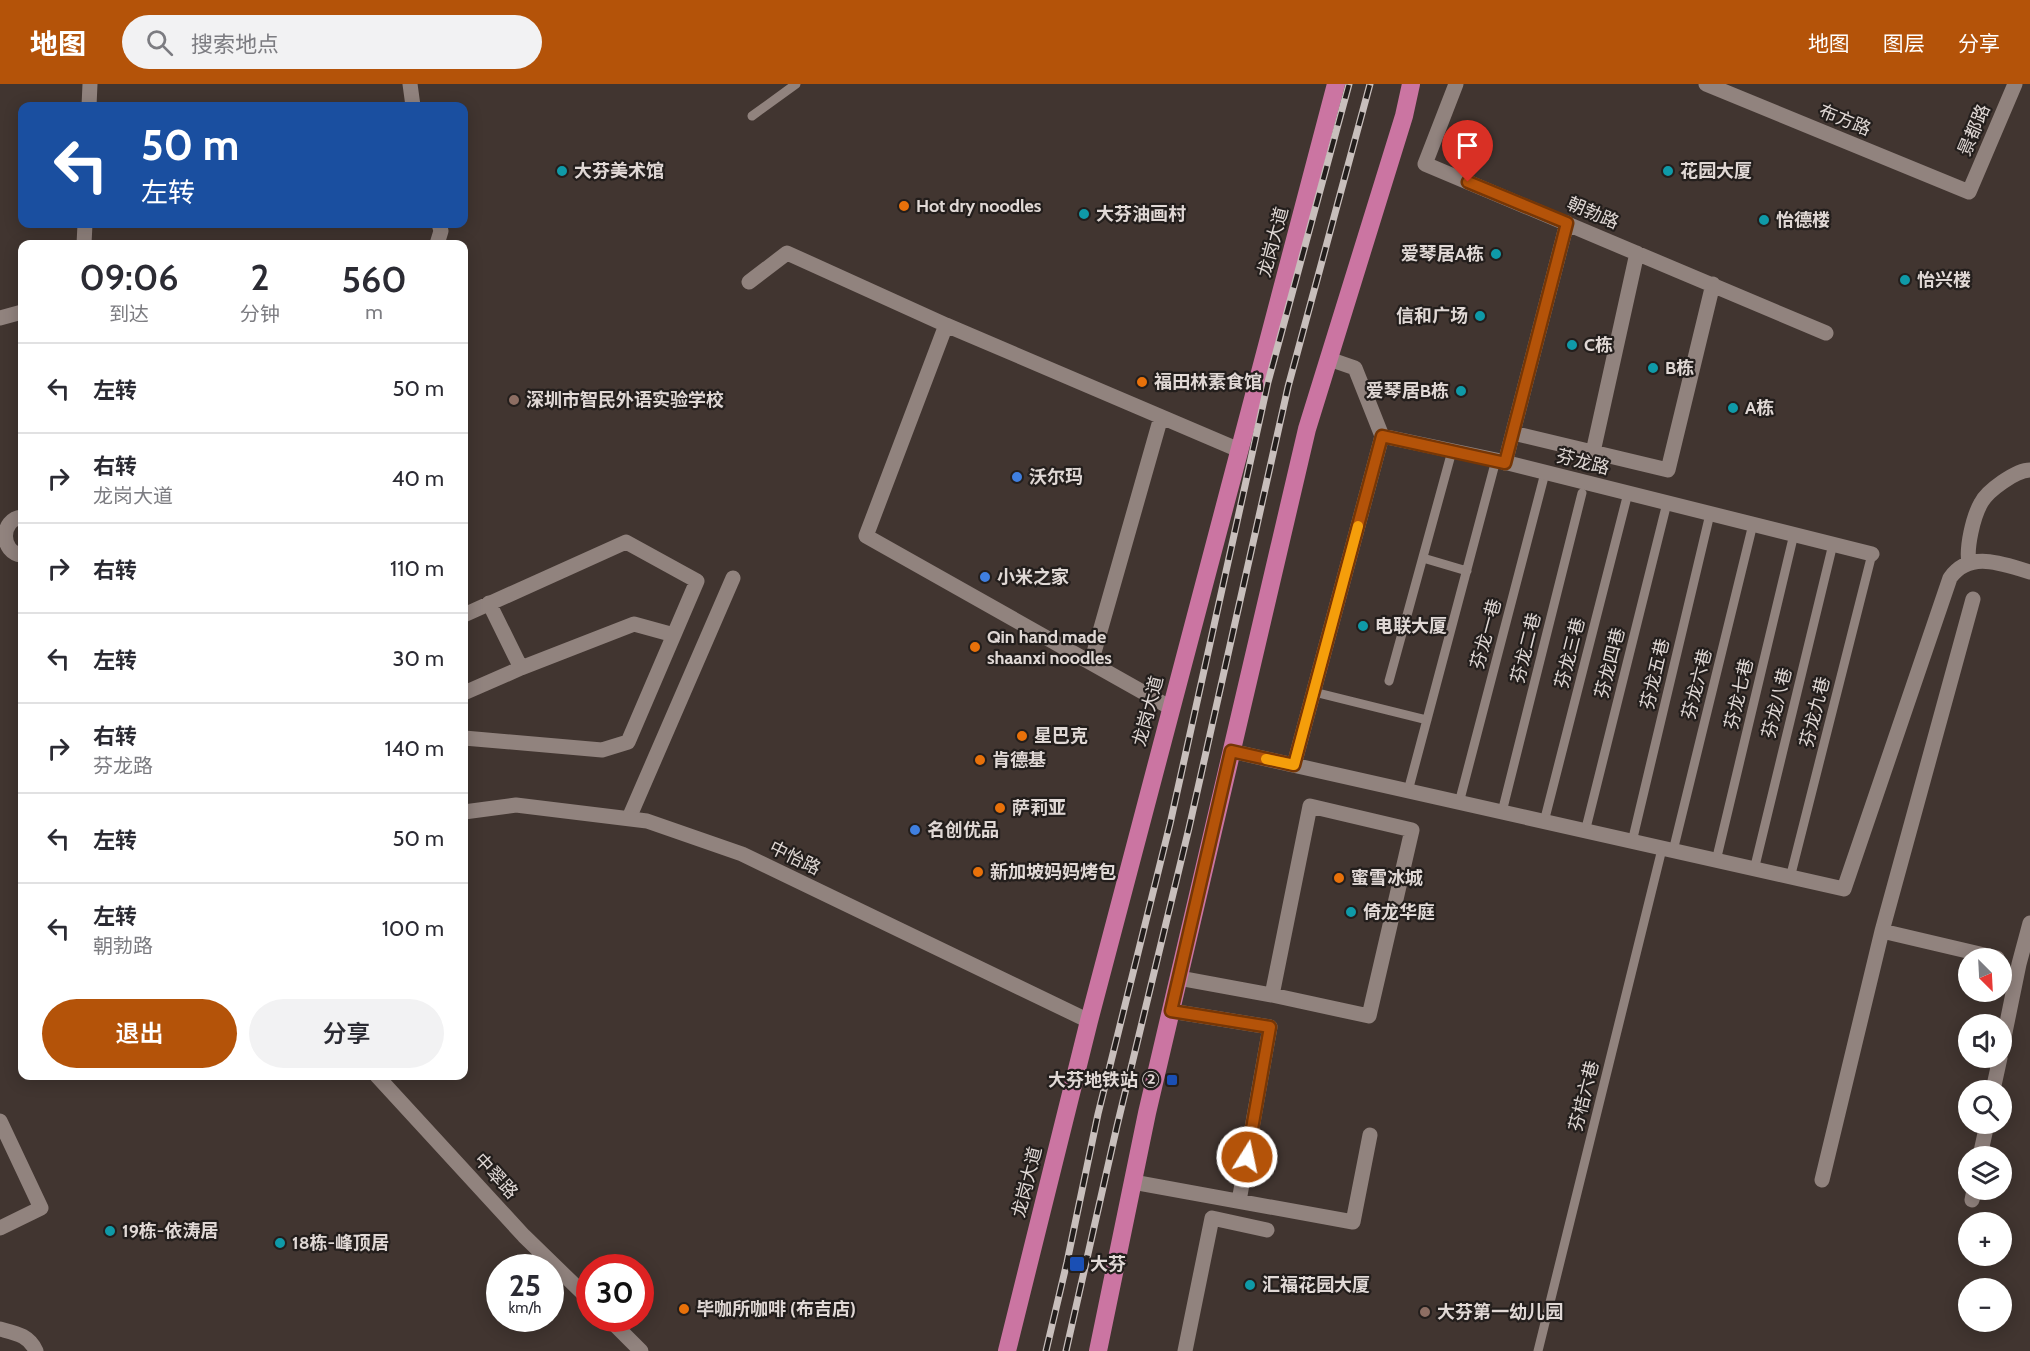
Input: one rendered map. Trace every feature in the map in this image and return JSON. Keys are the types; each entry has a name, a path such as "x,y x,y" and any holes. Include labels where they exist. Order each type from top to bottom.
{"highway":[{"name":"龙岗大道","path":"1007,1351 1089,1021 1336,84"},
{"path":"1098,1351 1171,1011 1307,429 1404,116 1411,84"},
{"path":"1404,116 1420,84"}],"street":[{"path":"89,102 90,84"},
{"path":"410,84 412,102"},
{"name":"朝勃路","path":"1456,84 1425,164 1826,333"},
{"name":"布方路","path":"1706,84 1969,192"},
{"name":"景都路","path":"1969,192 2015,84"},
{"path":"1500,461 1513,433 1567,223"},
{"path":"749,282 787,253 946,326 1239,450"},
{"path":"1593,452 1637,253"},
{"path":"1513,433 1668,470 1713,284"},
{"path":"0,318 18,313"},
{"path":"946,326 866,536 1171,708"},
{"path":"1294,765 1382,436 1355,368 1329,359"},
{"path":"1091,663 1161,417"},
{"name":"芬龙路","path":"1382,436 1500,461 1872,554"},
{"path":"1969,563 1968,548 1980,504 1985,497 2014,474 2030,470"},
{"path":"18,518 2,525 4,546 18,554"},
{"path":"468,613 626,542 697,581 628,742 602,750 468,738"},
{"path":"1231,751 1844,890 1948,584 1954,573 1969,563 1983,560 2030,572"},
{"path":"629,819 733,578"},
{"path":"1822,1180 1882,931 1973,599"},
{"path":"489,603 520,668"},
{"path":"468,691 520,668 634,624 675,635"},
{"name":"中怡路","path":"468,811 516,805 647,820 742,854 1089,1021"},
{"path":"1179,978 1369,1016 1412,830 1310,806 1272,995"},
{"path":"2011,1014 2024,965 2030,923"},
{"path":"1882,931 1958,949"},
{"path":"1171,1011 1270,1027 1239,1201"},
{"name":"中翠路","path":"381,1080 524,1236 576,1286"},
{"path":"0,1121 41,1208 0,1228"},
{"path":"1133,1182 1353,1222 1370,1135"},
{"path":"1185,1351 1212,1218 1267,1230"},
{"path":"0,1329 20,1334 32,1343 36,1351"},
{"path":"622,1332 641,1351"}],"lane":[{"path":"752,116 796,84"},
{"path":"1389,681 1452,451"},
{"path":"1408,791 1467,571 1500,461"},
{"name":"芬龙一巷","path":"1459,803 1545,473"},
{"name":"芬龙二巷","path":"1502,812 1582,493"},
{"name":"芬龙三巷","path":"1544,822 1628,493"},
{"name":"芬龙四巷","path":"1585,831 1667,502"},
{"name":"芬龙五巷","path":"1632,842 1710,514"},
{"name":"芬龙六巷","path":"1668,850 1753,524"},
{"name":"芬龙七巷","path":"1716,861 1794,534"},
{"name":"芬龙八巷","path":"1754,870 1833,544"},
{"name":"芬龙九巷","path":"1790,878 1872,554"},
{"path":"1423,558 1467,571"},
{"path":"1314,692 1427,720"},
{"name":"芬桔六巷","path":"1538,1351 1668,850"}],"railway":[{"path":"1046,1351 1098,1114 1170,824 1268,382 1349,84"},
{"path":"1066,1351 1117,1126 1189,828 1288,387 1370,84"}],"slow traffic":[{"path":"1266,759 1294,765 1358,526"}],"place":[{"name":"大芬美术馆","path":"562,171"},
{"name":"花园大厦","path":"1668,171"},
{"name":"Hot dry noodles","path":"904,206"},
{"name":"大芬油画村","path":"1084,214"},
{"name":"怡德楼","path":"1764,220"},
{"name":"爱琴居A栋","path":"1496,254"},
{"name":"怡兴楼","path":"1905,280"},
{"name":"信和广场","path":"1480,316"},
{"name":"C栋","path":"1572,345"},
{"name":"B栋","path":"1653,368"},
{"name":"福田林素食馆","path":"1142,382"},
{"name":"爱琴居B栋","path":"1461,391"},
{"name":"深圳市智民外语实验学校","path":"514,400"},
{"name":"A栋","path":"1733,408"},
{"name":"沃尔玛","path":"1017,477"},
{"name":"小米之家","path":"985,577"},
{"name":"电联大厦","path":"1363,626"},
{"name":"Qin hand made shaanxi noodles","path":"975,647"},
{"name":"星巴克","path":"1022,736"},
{"name":"肯德基","path":"980,760"},
{"name":"萨莉亚","path":"1000,808"},
{"name":"名创优品","path":"915,830"},
{"name":"新加坡妈妈烤包","path":"978,872"},
{"name":"蜜雪冰城","path":"1339,878"},
{"name":"倚龙华庭","path":"1351,912"},
{"name":"大芬地铁站 ②","path":"1172,1080"},
{"name":"19栋-依涛居","path":"110,1231"},
{"name":"18栋-峰顶居","path":"280,1243"},
{"name":"大芬","path":"1077,1264"},
{"name":"汇福花园大厦","path":"1250,1285"},
{"name":"毕咖所咖啡 (布吉店)","path":"684,1309"},
{"name":"大芬第一幼儿园","path":"1425,1312"}],"route":[{"path":"1247,1157 1270,1027 1171,1011 1231,751 1294,765 1382,436 1505,463 1567,223 1468,182"}]}
